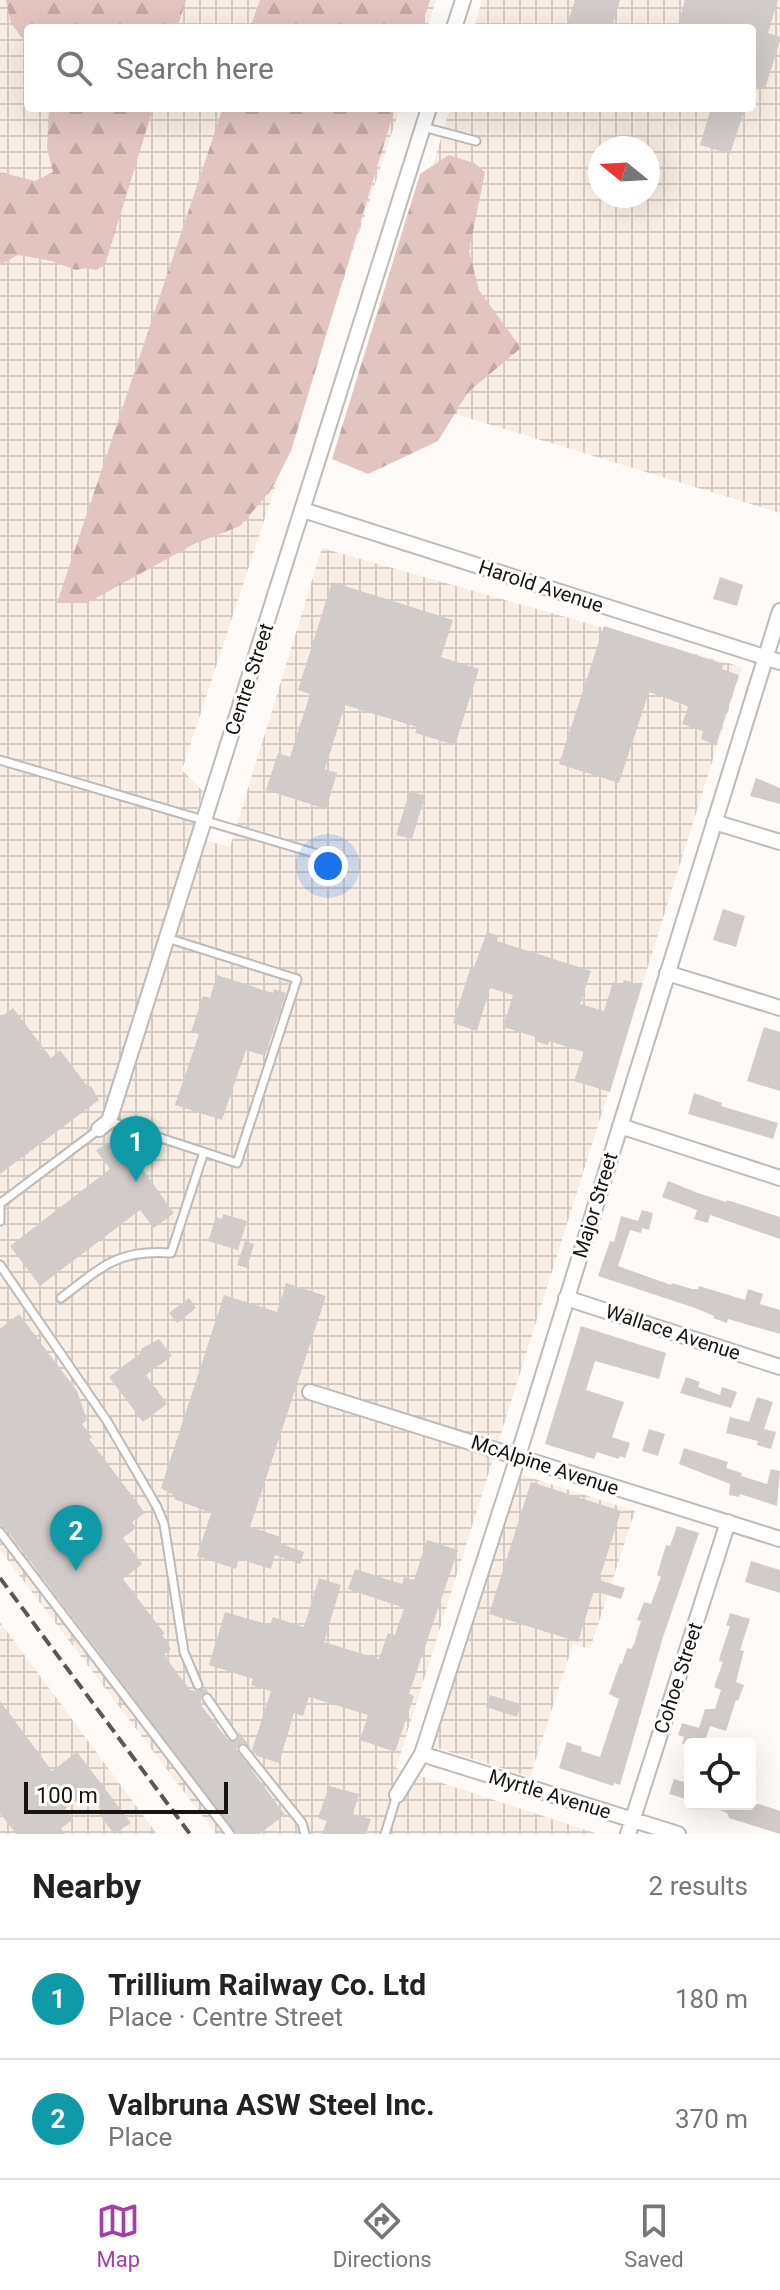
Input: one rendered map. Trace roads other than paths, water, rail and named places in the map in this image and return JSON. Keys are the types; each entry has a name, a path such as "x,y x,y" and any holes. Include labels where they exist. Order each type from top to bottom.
{"street":[{"path":"455,24 463,0"},
{"name":"Centre Street","path":"104,1125 167,938 428,112"},
{"name":"Harold Avenue","path":"303,510 773,660"},
{"name":"Major Street","path":"397,1795 422,1754 714,822 773,660 780,611"},
{"path":"714,822 780,842"},
{"path":"667,973 780,1008"},
{"path":"620,1126 780,1178"},
{"name":"Wallace Avenue","path":"566,1298 780,1367"},
{"name":"McAlpine Avenue","path":"310,1392 780,1539"},
{"name":"Cohoe Street","path":"631,1827 728,1522"},
{"name":"Myrtle Avenue","path":"422,1754 631,1827 678,1834"}],"lane":[{"path":"423,127 476,141"},
{"path":"0,760 328,857"},
{"path":"0,1221 0,1202 104,1125 237,1163 297,979 167,938"},
{"path":"61,1298 112,1260 139,1252 171,1253 204,1152"},
{"path":"0,1265 107,1421 157,1507 164,1524 184,1652 198,1685"},
{"path":"0,1532 230,1834"},
{"path":"207,1698 233,1736"},
{"path":"243,1749 302,1823 305,1834"},
{"path":"385,1834 397,1795"}],"railway":[{"path":"0,1578 190,1834"}],"place":[{"name":"Trillium Railway Co. Ltd","path":"136,1182"},
{"name":"Valbruna ASW Steel Inc.","path":"76,1571"}]}
